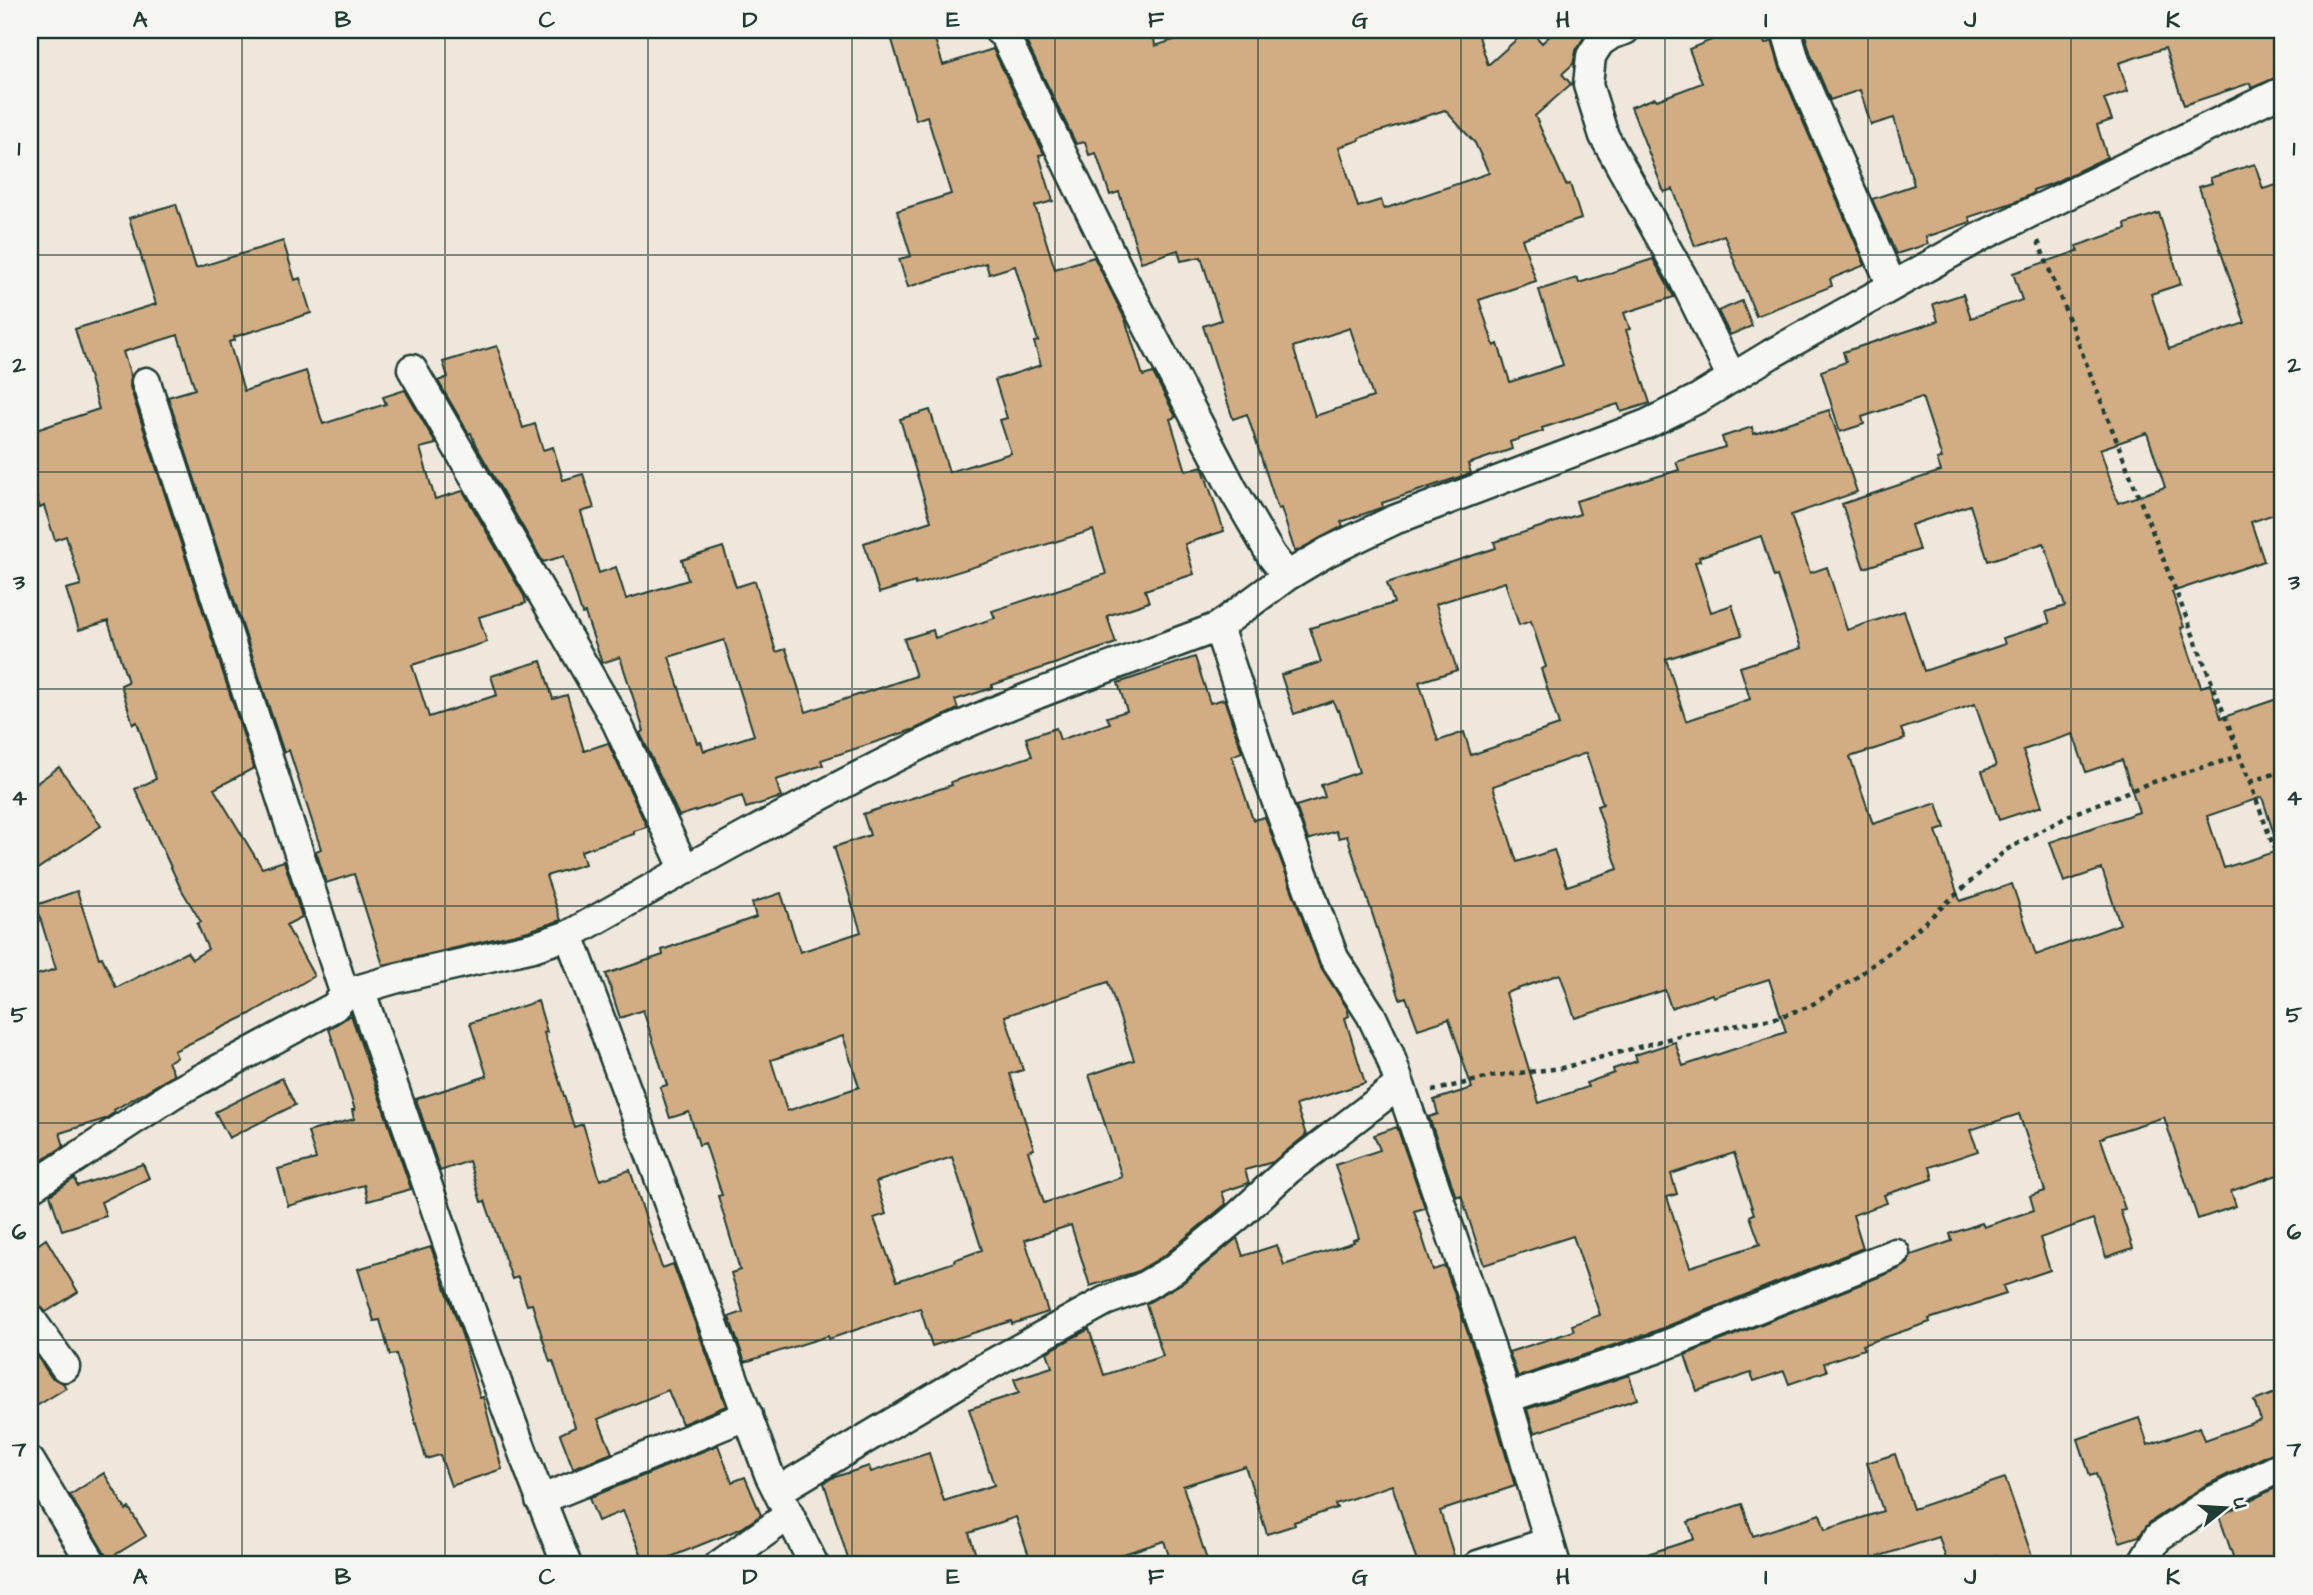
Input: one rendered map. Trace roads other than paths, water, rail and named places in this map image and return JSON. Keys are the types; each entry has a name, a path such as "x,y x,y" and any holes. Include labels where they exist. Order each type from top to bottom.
{"street":[{"path":"999,30 1005,36 1123,279 1231,488 1280,568"},
{"path":"1625,30 1600,42 1591,56 1588,85 1604,136 1683,278 1732,378"},
{"path":"1786,30 1795,61 1892,285"},
{"path":"30,1188 173,1094 370,986 533,947 569,935 930,740 1049,690 1218,627 1280,568 1327,552 1394,520 1647,424 1699,398 1980,237 2283,91"},
{"path":"412,369 617,723 685,870"},
{"path":"146,382 370,986 476,1325 567,1565"},
{"path":"1218,627 1271,786 1334,958 1371,1015 1389,1053 1507,1398 1553,1554 1478,1565"},
{"path":"569,935 748,1415 775,1484 814,1565"},
{"path":"719,1565 775,1484 1105,1301 1140,1288 1174,1269 1288,1170 1401,1091"},
{"path":"1507,1398 1656,1349 1895,1253"},
{"path":"30,1318 65,1367"},
{"path":"541,1500 748,1415"},
{"path":"30,1461 93,1565"},
{"path":"2141,1565 2158,1537 2212,1501 2283,1466"}]}
